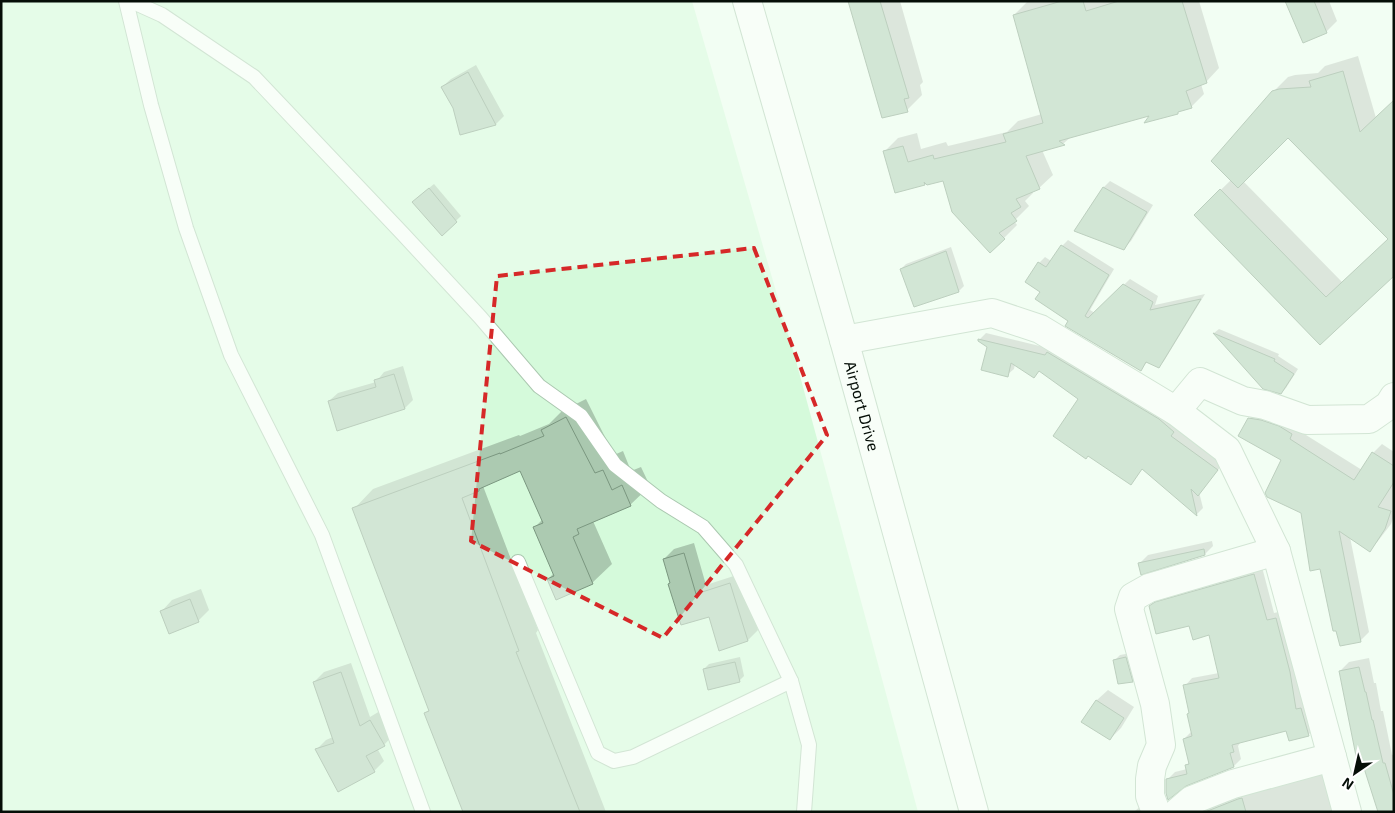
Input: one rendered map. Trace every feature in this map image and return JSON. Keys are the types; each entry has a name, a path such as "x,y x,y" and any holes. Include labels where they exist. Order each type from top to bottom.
{"street":[{"name":"Airport Drive","path":"748,1 974,812"},
{"path":"844,340 992,313 1040,329 1176,411 1227,450 1276,551 1347,812"},
{"path":"1176,411 1200,382 1243,401 1266,405 1307,420 1369,419 1389,405 1394,397"},
{"path":"1156,812 1150,796 1150,778 1152,766 1161,745 1155,704 1129,609 1133,597 1149,588 1276,551"},
{"path":"1178,812 1192,800 1233,784 1332,757"}],"lane":[{"path":"126,1 186,228 231,355 322,535 423,812"},
{"path":"131,1 162,15 254,77 409,240 480,317 539,386 581,416 615,465 661,501 703,527 736,565 790,681 809,745 804,812"},
{"path":"518,562 598,753 614,761 633,757 790,681"}],"highlighted area":[{"path":"754,248 827,435 663,638 471,541 497,276"}],"shaded area":[{"path":"1,1 692,1 793,350 918,812 1,812"}],"building":[{"path":"848,1 880,1 909,98 904,99 908,112 882,118"},
{"path":"1062,1 1083,1 1086,11 1119,1 1182,1 1207,83 1186,91 1192,108 1178,112 1178,114 1144,123 1149,116 1059,141 1065,145 1026,156 1040,189 1016,199 1021,207 1011,213 1017,221 999,233 1005,239 990,253 952,212 943,181 927,185 924,182 925,185 895,193 883,151 903,146 908,162 933,155 934,159 1006,142 1003,134 1043,123 1013,15"},
{"path":"1285,1 1314,1 1327,33 1303,43"},
{"path":"1343,71 1360,132 1394,100 1394,276 1320,345 1194,215 1220,189 1326,297 1388,239 1288,138 1238,188 1211,161 1272,91 1311,87 1309,81"},
{"path":"468,72 496,125 460,135 453,108 441,87"},
{"path":"1103,187 1147,212 1124,250 1074,231"},
{"path":"429,188 457,222 442,236 412,202"},
{"path":"1061,245 1109,275 1085,316 1088,318 1123,284 1153,302 1150,310 1201,299 1159,368 1146,362 1141,371 1065,326 1068,321 1035,299 1040,292 1025,282 1038,262 1046,267"},
{"path":"946,251 959,292 914,307 900,269"},
{"path":"1213,333 1275,359 1274,361 1294,374 1281,394 1263,389"},
{"path":"978,339 1045,355 1047,352 1159,419 1174,432 1171,436 1218,470 1198,496 1191,489 1197,516 1142,469 1131,485 1088,456 1086,459 1053,436 1078,399 1039,371 1034,378 1011,363 1008,377 981,370 987,347"},
{"path":"394,374 405,409 337,431 328,401 376,387 374,380"},
{"path":"566,417 595,473 603,470 612,490 622,485 631,506 577,529 579,534 573,537 593,584 556,600 547,579 554,576 533,527 543,523 520,471 462,498 519,651 516,652 580,812 463,812 424,713 429,711 352,508 544,436 541,430"},
{"path":"1248,418 1279,426 1292,434 1290,439 1354,480 1372,452 1394,466 1394,482 1378,507 1391,511 1385,529 1370,552 1339,531 1361,642 1340,646 1336,631 1333,631 1320,569 1310,571 1301,513 1267,497 1265,493 1281,460 1238,436"},
{"path":"1204,549 1205,555 1141,575 1138,563"},
{"path":"684,553 696,594 730,583 748,641 719,651 709,617 681,625 668,584 670,583 663,559"},
{"path":"1254,574 1267,620 1276,618 1290,672 1296,709 1301,708 1309,736 1289,741 1286,731 1232,745 1234,752 1230,753 1234,767 1186,786 1168,800 1166,779 1187,774 1185,765 1189,764 1183,739 1192,736 1183,685 1219,678 1209,635 1193,640 1189,626 1156,634 1149,606 1155,602"},
{"path":"190,599 199,622 169,634 160,611"},
{"path":"1126,657 1133,682 1118,684 1113,660"},
{"path":"735,662 740,682 708,690 703,669"},
{"path":"1359,667 1383,763 1385,763 1394,795 1394,812 1378,812 1363,765 1358,766 1339,671"},
{"path":"341,672 360,726 370,720 385,746 366,756 375,772 338,792 315,749 334,743 313,682"},
{"path":"1096,700 1124,718 1110,740 1081,722"},
{"path":"1242,798 1246,812 1205,812 1238,799"}]}
